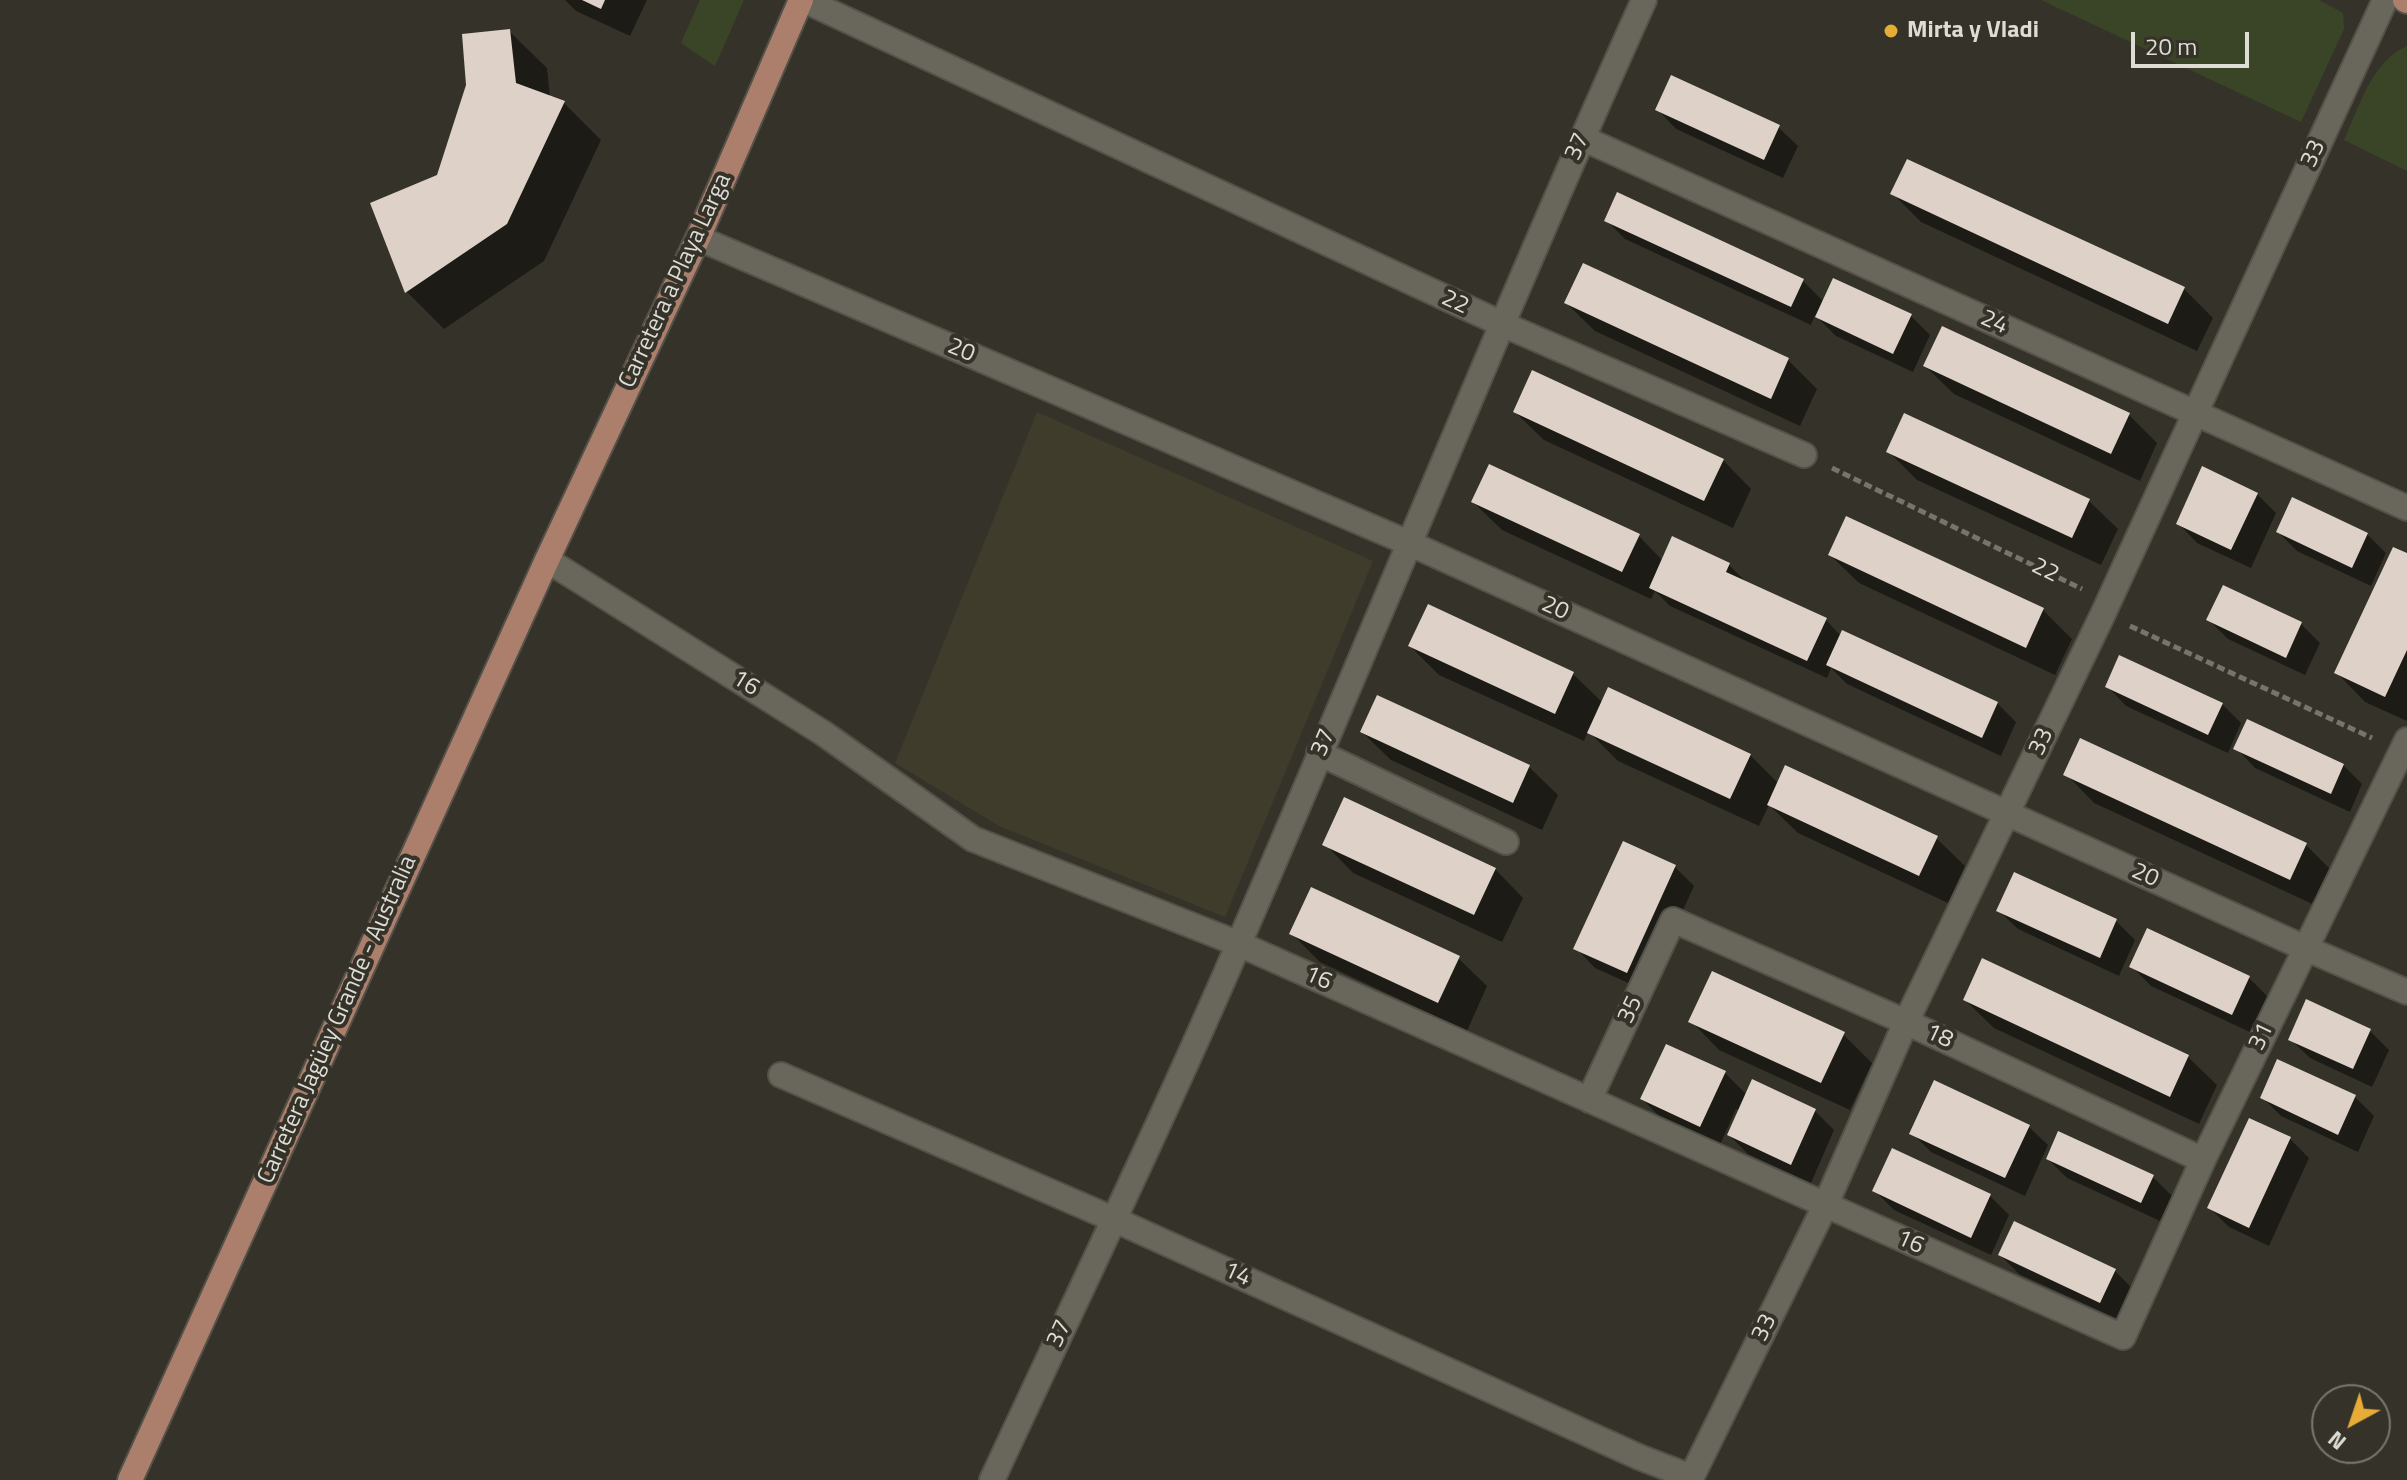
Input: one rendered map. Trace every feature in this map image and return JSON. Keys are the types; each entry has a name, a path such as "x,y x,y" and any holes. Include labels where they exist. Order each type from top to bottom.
{"main road":[{"name":"Carretera a Playa Larga","path":"547,560 698,238 803,0"},
{"name":"Carretera Jagüey Grande - Australia","path":"130,1480 547,560"}],"street":[{"name":"22","path":"803,0 1502,324 1804,455"},
{"name":"37","path":"992,1480 1239,944 1502,324 1644,0"},
{"name":"33","path":"1691,1478 1825,1206 1906,1022 2105,608 2385,0"},
{"name":"24","path":"1582,138 2407,508"},
{"name":"20","path":"698,238 1411,544 2407,992"},
{"name":"16","path":"547,560 823,733 973,839 1239,944 2123,1337"},
{"name":"31","path":"2123,1337 2203,1160 2404,746"},
{"path":"1319,753 1506,842"},
{"name":"18","path":"1673,920 1906,1022 2203,1160"},
{"name":"35","path":"1589,1100 1673,920"},
{"name":"14","path":"781,1075 1113,1219 1691,1478"}],"path":[{"name":"22","path":"1804,455 2105,608 2404,746"}],"shaded area":[{"path":"1037,412 1373,561 1225,917 999,826 895,763"}],"green space":[{"path":"700,0 744,0 715,66 681,43"},
{"path":"2041,0 2319,0 2343,13 2344,29 2301,122"},
{"path":"2407,46 2407,171 2344,140 2375,74 2395,53"}],"building":[{"path":"582,0 605,0 601,9"},
{"path":"510,29 516,83 565,101 507,224 405,293 370,203 437,175 466,85 462,34"},
{"path":"1671,75 1780,125 1764,160 1655,110"},
{"path":"1907,159 2185,287 2168,324 1890,194"},
{"path":"1617,192 1804,279 1791,307 1604,221"},
{"path":"1583,263 1789,358 1771,399 1564,303"},
{"path":"1833,278 1912,314 1893,354 1815,317"},
{"path":"1942,326 2130,413 2111,454 1923,366"},
{"path":"1532,370 1724,459 1704,501 1513,412"},
{"path":"1904,413 2090,499 2072,538 1886,452"},
{"path":"1489,464 1640,534 1622,572 1471,502"},
{"path":"2202,466 2258,493 2231,550 2176,524"},
{"path":"2292,497 2368,533 2352,568 2276,532"},
{"path":"1846,516 2044,608 2026,648 1828,555"},
{"path":"1672,536 1730,563 1726,572 1827,618 1807,661 1649,588"},
{"path":"2393,547 2407,553 2407,650 2385,697 2334,673"},
{"path":"2223,585 2302,622 2286,658 2206,620"},
{"path":"1428,604 1574,672 1555,714 1408,646"},
{"path":"1842,630 1998,702 1982,738 1826,665"},
{"path":"2119,655 2223,703 2208,735 2105,687"},
{"path":"1608,687 1751,754 1730,799 1587,733"},
{"path":"1377,695 1530,765 1513,803 1360,732"},
{"path":"2247,719 2344,764 2331,794 2233,749"},
{"path":"2080,738 2307,843 2290,880 2063,775"},
{"path":"1785,765 1938,836 1919,876 1767,805"},
{"path":"1344,797 1496,868 1474,915 1322,845"},
{"path":"1623,841 1676,865 1627,973 1573,949"},
{"path":"2014,872 2117,919 2100,958 1996,911"},
{"path":"1311,887 1460,956 1438,1003 1289,934"},
{"path":"2147,928 2250,976 2232,1015 2129,967"},
{"path":"1982,958 2189,1055 2170,1097 1963,1000"},
{"path":"1712,971 1845,1032 1821,1083 1688,1022"},
{"path":"2306,999 2371,1029 2353,1069 2288,1040"},
{"path":"1666,1044 1726,1071 1700,1127 1640,1099"},
{"path":"2277,1059 2356,1095 2338,1135 2260,1098"},
{"path":"1752,1079 1816,1109 1791,1165 1727,1135"},
{"path":"1934,1080 2030,1125 2005,1178 1909,1134"},
{"path":"2249,1118 2291,1137 2249,1228 2207,1208"},
{"path":"2058,1131 2154,1175 2141,1203 2046,1159"},
{"path":"1892,1148 1991,1194 1971,1238 1872,1191"},
{"path":"2014,1221 2116,1269 2100,1303 1998,1255"}],"place":[{"name":"Mirta y Vladi","path":"1891,31"}]}
